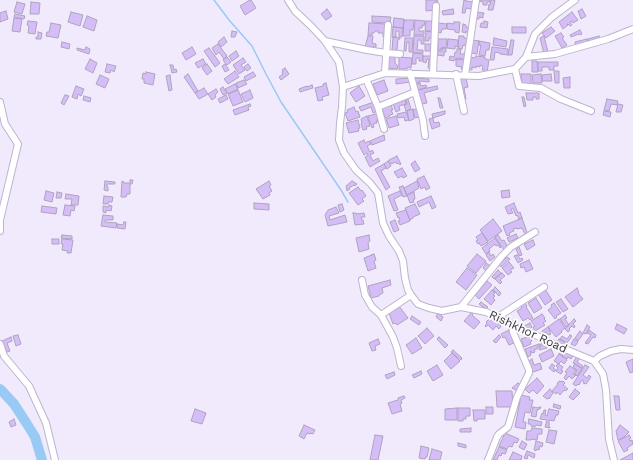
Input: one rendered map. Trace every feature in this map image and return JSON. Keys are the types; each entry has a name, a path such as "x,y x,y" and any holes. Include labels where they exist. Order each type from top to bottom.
{"street":[{"path":"288,0 296,11 325,40 339,62 343,87 339,140 344,154 356,170 370,182 378,193 383,223 403,261 406,284 411,295 381,315"},
{"path":"465,75 476,0"},
{"path":"343,87 385,73 456,74 480,76 515,68 526,57 535,34 552,17 575,0"},
{"path":"433,74 436,6"},
{"path":"385,73 388,25"},
{"path":"526,57 555,54 608,39 633,29"},
{"path":"325,40 386,53 400,54"},
{"path":"515,68 519,86 542,88 561,99 591,111"},
{"path":"410,73 423,120 425,136"},
{"path":"456,74 464,111"},
{"path":"366,79 378,107 384,129"},
{"path":"378,107 415,92"},
{"path":"0,102 5,124 18,144 0,220 0,231"},
{"path":"461,307 502,256 511,247 535,232"},
{"path":"362,280 365,295 372,307 381,315 394,337 401,366"},
{"path":"498,317 544,287"},
{"name":"Rishkhor Road","path":"411,295 418,304 442,312 461,307 486,312 594,361"},
{"path":"488,460 497,437 508,427 517,397 529,370 513,332 512,325"},
{"path":"0,344 4,356 29,386 46,423 55,460"},
{"path":"614,460 609,439 606,390 603,374 594,361 610,351 621,349 633,350"}],"building":[{"path":"250,0 256,8 245,15 240,6"},
{"path":"426,0 437,0 438,2 435,2 433,5 435,10 426,11"},
{"path":"464,0 473,2 474,6 472,6 471,9 466,8 465,13 462,13"},
{"path":"479,0 490,0 490,2 487,2 487,5 483,5 483,2"},
{"path":"491,0 495,0 493,10 488,10 489,4 490,5"},
{"path":"17,2 25,4 22,14 14,12"},
{"path":"31,2 40,3 39,14 30,14"},
{"path":"327,9 332,16 326,20 321,14"},
{"path":"453,9 454,14 443,15 442,11"},
{"path":"582,9 586,16 581,19 578,11"},
{"path":"6,11 8,19 0,22 0,13"},
{"path":"71,12 83,15 80,26 68,22"},
{"path":"476,12 484,13 483,18 479,17 479,19 476,19"},
{"path":"572,12 578,20 573,23 572,21 570,22 572,25 570,26 567,24 568,25 563,29 559,22"},
{"path":"15,14 25,16 24,19 14,17"},
{"path":"87,16 97,20 94,31 83,27"},
{"path":"372,16 391,17 390,22 388,21 388,23 372,22"},
{"path":"14,18 22,19 20,32 12,31"},
{"path":"394,18 404,19 403,28 393,27"},
{"path":"404,20 414,20 413,30 410,30 410,36 403,36"},
{"path":"415,20 425,21 424,26 422,25 422,28 419,28 419,31 424,31 424,35 414,35"},
{"path":"28,21 37,22 35,34 28,33"},
{"path":"426,21 432,21 434,31 425,31"},
{"path":"484,21 488,22 487,28 480,27 481,23 484,23"},
{"path":"454,22 460,22 459,33 455,32 455,30 447,29 447,23 454,24"},
{"path":"51,23 61,25 58,38 46,36 47,32 49,32"},
{"path":"369,23 386,24 385,38 383,37 383,33 378,33 378,31 372,33 372,35 368,35"},
{"path":"438,23 447,24 446,29 442,29 441,33 437,32"},
{"path":"463,24 470,28 469,35 467,35 468,32 466,31 466,33 462,32"},
{"path":"393,27 403,28 402,37 399,37 399,31 396,31 396,37 392,37"},
{"path":"512,27 526,27 526,33 512,33"},
{"path":"551,27 555,31 546,38 542,33"},
{"path":"580,30 582,34 571,37 570,35"},
{"path":"232,31 237,32 235,37 231,37"},
{"path":"426,31 432,32 432,38 429,38 429,41 425,41"},
{"path":"38,32 42,33 41,39 36,39 36,37 38,37"},
{"path":"561,33 564,37 562,38 567,45 562,48 555,36"},
{"path":"368,36 373,36 372,43 376,44 376,47 365,47"},
{"path":"414,36 424,36 424,44 421,44 421,40 418,40 417,50 423,50 423,53 413,53"},
{"path":"459,36 464,36 464,38 469,39 468,44 463,45 462,49 458,48"},
{"path":"544,36 548,52 544,54 540,38"},
{"path":"599,36 600,39 589,43 588,39"},
{"path":"224,37 227,42 221,47 218,42"},
{"path":"393,37 400,38 398,39 397,50 395,51 392,51"},
{"path":"405,38 413,38 412,52 409,52 409,42 407,42 406,51 404,51"},
{"path":"494,38 507,41 506,47 493,45"},
{"path":"438,39 447,39 446,48 441,48 441,50 438,50"},
{"path":"448,39 458,40 458,47 455,46 455,49 447,48"},
{"path":"587,39 588,43 576,47 575,42"},
{"path":"472,40 479,41 477,54 470,53"},
{"path":"511,40 514,40 512,55 508,55"},
{"path":"479,41 490,43 489,50 486,50 485,56 479,55 481,45 479,45"},
{"path":"62,42 70,44 69,49 61,47"},
{"path":"218,44 227,56 224,59 219,52 216,55 212,48"},
{"path":"425,44 431,44 431,51 425,51"},
{"path":"86,47 90,49 89,54 77,50 77,48 85,50"},
{"path":"192,47 196,54 186,60 182,53"},
{"path":"492,47 508,49 508,55 495,52 494,60 490,60"},
{"path":"209,48 220,63 215,67 204,51"},
{"path":"442,48 446,48 444,56 437,55 438,51 442,51"},
{"path":"457,49 461,49 460,54 464,54 466,52 465,59 458,58 454,61 449,60 450,56 454,57"},
{"path":"236,51 239,56 232,61 229,56"},
{"path":"413,53 423,54 422,61 419,61 419,58 416,58 416,64 412,64"},
{"path":"388,56 395,56 395,63 398,66 397,69 388,68"},
{"path":"423,56 432,56 431,69 428,68 429,59 427,59 426,63 423,62"},
{"path":"476,56 485,57 485,59 489,60 487,73 485,70 482,70 483,66 480,65 480,67 476,66 476,68 472,67 472,70 468,69 470,57 475,58"},
{"path":"227,57 231,62 227,65 223,60"},
{"path":"399,57 412,58 411,68 408,67 407,69 399,69"},
{"path":"243,58 246,62 241,65 245,70 239,74 233,65"},
{"path":"90,59 97,63 93,73 85,69"},
{"path":"203,59 206,64 198,68 195,63"},
{"path":"456,59 464,60 464,69 456,66"},
{"path":"532,61 537,61 538,72 532,72"},
{"path":"538,62 558,62 558,66 554,66 554,70 549,70 549,67 542,67 542,71 538,71"},
{"path":"107,64 116,66 114,72 111,70 110,73 105,72"},
{"path":"207,64 212,71 207,75 202,68"},
{"path":"225,64 229,70 225,72 222,66"},
{"path":"248,64 251,68 247,71 244,67"},
{"path":"170,65 173,65 174,70 176,69 177,72 172,73"},
{"path":"285,68 289,74 281,80 279,77 283,74 282,70"},
{"path":"235,71 239,77 228,84 224,79"},
{"path":"554,71 559,71 559,83 555,83"},
{"path":"146,72 155,74 153,85 144,83 144,79 142,79 143,73 146,74"},
{"path":"253,72 256,76 246,81 244,77"},
{"path":"188,74 198,91 195,93 184,77"},
{"path":"521,74 531,74 531,84 522,85"},
{"path":"541,74 542,83 533,83 532,75"},
{"path":"551,74 552,81 542,81 542,75"},
{"path":"100,75 109,79 105,88 96,84"},
{"path":"170,75 172,90 169,91 166,76"},
{"path":"570,77 570,88 564,88 563,78"},
{"path":"410,78 411,82 396,84 396,79"},
{"path":"415,78 429,79 429,82 419,81 419,83 416,83"},
{"path":"466,78 468,87 464,88 466,99 463,100 459,79"},
{"path":"244,80 247,84 238,88 236,83"},
{"path":"384,80 388,91 377,95 373,84"},
{"path":"326,83 329,95 322,97 323,100 318,101 315,88 323,86 323,84"},
{"path":"420,83 421,86 426,85 427,87 418,90 417,84"},
{"path":"235,84 238,89 228,94 225,89"},
{"path":"312,85 313,88 300,92 299,89"},
{"path":"76,86 84,89 81,96 78,94 77,99 72,97"},
{"path":"359,86 365,96 356,102 350,93"},
{"path":"437,86 438,89 424,93 427,103 422,104 418,90"},
{"path":"223,87 227,93 223,95 220,89"},
{"path":"204,88 208,94 199,99 195,93"},
{"path":"216,89 218,92 215,95 216,97 212,100 208,94"},
{"path":"238,90 243,102 233,106 228,94"},
{"path":"250,90 253,98 245,102 241,94"},
{"path":"526,93 539,93 539,99 533,97 533,100 527,100"},
{"path":"65,95 69,96 64,105 61,103"},
{"path":"226,95 228,99 220,103 218,99"},
{"path":"84,96 91,98 90,102 83,100"},
{"path":"522,97 524,97 526,106 524,107"},
{"path":"438,98 440,98 443,108 440,108"},
{"path":"406,99 408,99 411,109 406,111 404,105 407,104"},
{"path":"607,99 618,101 617,105 611,104 609,111 604,110"},
{"path":"405,100 406,104 399,106 400,110 396,112 393,104"},
{"path":"374,102 377,111 373,113 371,107 361,111 359,107"},
{"path":"250,104 251,106 248,107 249,110 235,115 233,110"},
{"path":"618,104 623,105 621,112 616,112"},
{"path":"391,105 393,114 385,118 382,108"},
{"path":"354,107 356,112 358,111 360,117 348,121 345,113 348,112 347,110"},
{"path":"419,108 419,117 415,118 413,110"},
{"path":"413,109 414,119 409,121 407,111"},
{"path":"445,111 445,114 433,118 432,114"},
{"path":"604,111 611,112 610,117 603,115"},
{"path":"406,112 409,120 405,121 404,117 398,118 397,114"},
{"path":"379,113 380,117 377,118 377,123 373,124 374,127 372,128 368,116"},
{"path":"367,116 370,126 363,130 361,119"},
{"path":"396,116 399,125 389,128 386,119"},
{"path":"433,118 434,123 439,122 440,126 432,129 429,119"},
{"path":"358,120 360,128 358,129 359,131 349,133 346,123"},
{"path":"384,135 385,140 372,145 370,141"},
{"path":"364,140 365,143 369,141 371,144 367,146 370,152 372,150 374,153 370,155 373,161 378,158 380,161 370,167 365,157 368,155 367,153 364,155 358,143"},
{"path":"397,156 401,164 397,164 396,162 391,164 389,160"},
{"path":"388,161 391,166 387,169 384,164"},
{"path":"415,161 420,169 415,172 411,164"},
{"path":"384,164 386,168 381,171 390,187 386,190 375,169"},
{"path":"402,168 407,176 398,178 394,172"},
{"path":"424,176 430,188 426,190 425,187 421,189 417,179"},
{"path":"130,180 133,180 132,184 130,184 130,194 127,194 126,197 121,197 122,181 124,183 130,183"},
{"path":"105,181 115,182 115,184 107,184 108,191 104,190"},
{"path":"269,181 271,185 269,186 272,191 269,193 270,195 263,199 256,189"},
{"path":"352,181 357,184 349,188 350,189 347,191 346,186"},
{"path":"417,181 419,188 407,195 404,188"},
{"path":"403,186 407,196 403,197 399,187"},
{"path":"358,187 366,196 362,199 364,201 358,205 349,193"},
{"path":"509,190 510,197 502,198 501,191"},
{"path":"46,191 54,193 52,202 44,200"},
{"path":"400,191 402,195 394,199 398,210 394,211 388,196"},
{"path":"57,192 62,193 61,198 56,198"},
{"path":"414,192 414,202 410,203 407,195"},
{"path":"66,194 79,196 78,205 71,205 72,199 65,199"},
{"path":"104,196 113,197 112,202 103,204"},
{"path":"431,196 436,207 432,209 429,202 419,207 417,202"},
{"path":"254,203 269,204 269,210 254,209"},
{"path":"514,203 522,218 519,219 517,215 516,216 513,208 511,209 513,213 508,214 505,207"},
{"path":"342,204 344,210 340,212 338,205"},
{"path":"415,204 420,214 410,220 405,208"},
{"path":"65,205 75,206 74,211 71,210 70,216 63,215"},
{"path":"109,205 112,206 111,211 106,210 106,213 103,212 103,206 109,207"},
{"path":"42,206 57,208 56,214 41,212"},
{"path":"336,207 339,213 329,216 330,220 345,215 347,222 328,226 325,215 328,210"},
{"path":"406,210 410,221 400,225 398,221 400,221 399,217 398,218 396,213"},
{"path":"353,213 364,213 365,217 361,217 364,224 355,225"},
{"path":"103,215 113,216 113,220 105,220 105,222 117,223 116,228 101,226"},
{"path":"522,218 528,235 526,236 522,228 517,228 513,229 514,231 509,233 510,235 507,236 503,226"},
{"path":"493,219 502,231 488,241 480,230"},
{"path":"395,220 399,230 394,232 390,222"},
{"path":"124,222 126,222 125,229 117,228 117,224 123,225"},
{"path":"482,233 488,242 481,246 476,241 478,240 476,237"},
{"path":"516,234 518,238 509,242 507,238"},
{"path":"62,235 72,236 72,239 61,238"},
{"path":"369,235 369,249 359,252 356,238"},
{"path":"498,235 502,241 504,240 508,247 504,250 495,237"},
{"path":"495,238 501,247 500,248 498,245 496,246 495,244 486,254 482,248"},
{"path":"52,239 59,239 59,244 52,244"},
{"path":"62,239 73,240 71,253 67,253 68,251 62,250"},
{"path":"533,240 535,245 527,250 524,244"},
{"path":"519,247 522,255 519,256 516,249"},
{"path":"489,252 491,256 493,254 495,257 490,261 486,255"},
{"path":"374,254 376,268 368,271 364,258"},
{"path":"477,254 486,261 476,273 467,266"},
{"path":"517,255 523,260 518,263 514,256"},
{"path":"507,257 510,259 501,267 499,265"},
{"path":"529,260 533,269 526,272 524,267 521,268 520,264"},
{"path":"509,262 514,268 510,270 512,272 508,275 502,268"},
{"path":"486,263 492,267 488,272 483,268"},
{"path":"467,268 477,275 466,290 456,282"},
{"path":"498,270 501,273 494,279 492,277"},
{"path":"502,273 505,276 500,280 502,282 500,284 495,279"},
{"path":"390,280 391,285 382,288 383,293 379,296 371,298 368,286"},
{"path":"487,281 492,285 479,299 475,295"},
{"path":"495,287 501,293 499,296 493,290"},
{"path":"577,288 578,293 583,299 573,307 565,297"},
{"path":"545,289 552,300 545,305 538,294"},
{"path":"492,290 495,293 493,298 495,300 491,305 484,299"},
{"path":"536,298 542,308 534,313 528,303"},
{"path":"561,299 568,309 563,312 556,302"},
{"path":"481,302 488,307 486,309 479,304"},
{"path":"525,303 533,318 530,320 528,318 523,321 517,311 522,308 521,305"},
{"path":"554,303 561,313 556,316 557,317 555,319 548,310"},
{"path":"399,306 408,318 397,325 395,323 393,324 389,313"},
{"path":"472,312 472,315 480,322 474,329 464,321"},
{"path":"438,313 443,317 441,321 436,317"},
{"path":"542,314 546,321 543,323 545,325 535,331 533,327 535,326 531,321"},
{"path":"565,315 567,318 565,319 569,325 566,327 560,319"},
{"path":"412,316 421,322 419,325 410,319"},
{"path":"491,317 501,326 499,329 496,326 493,330 488,325 486,327 485,326 487,323 486,322"},
{"path":"559,319 565,328 556,337 548,327"},
{"path":"574,319 576,321 573,324 575,326 574,328 572,326 568,332 565,329"},
{"path":"530,323 532,333 524,328 524,326"},
{"path":"617,324 627,329 624,334 615,329"},
{"path":"587,325 590,327 586,334 583,333"},
{"path":"548,327 551,334 548,335 546,332 543,334 542,331"},
{"path":"427,328 434,336 425,344 418,336"},
{"path":"509,330 514,339 512,340 514,343 509,345 505,337 503,338 501,334"},
{"path":"589,330 596,335 595,338 593,337 588,344 585,343 591,335 587,333"},
{"path":"580,331 583,334 578,341 575,338"},
{"path":"18,335 21,344 16,346 13,336"},
{"path":"499,335 501,337 496,343 493,341"},
{"path":"570,335 572,336 567,343 560,339 562,336 567,339"},
{"path":"530,336 532,341 530,342 531,344 524,347 521,339"},
{"path":"11,337 12,341 7,343 10,351 7,352 2,341"},
{"path":"439,337 448,345 445,348 437,339"},
{"path":"416,338 422,348 412,354 406,345"},
{"path":"378,339 380,344 375,346 376,350 372,351 369,343"},
{"path":"559,339 567,344 565,347 557,342"},
{"path":"574,339 578,342 575,346 571,344"},
{"path":"540,343 542,343 542,345 546,344 547,348 539,350 539,347 541,347"},
{"path":"539,344 540,346 534,350 535,352 532,353 530,351 531,355 528,357 525,349"},
{"path":"551,349 554,356 542,362 539,355"},
{"path":"563,349 573,356 571,359 568,357 567,359 559,353"},
{"path":"453,350 462,358 461,360 451,352"},
{"path":"452,353 460,361 451,369 444,361"},
{"path":"559,354 567,360 564,364 561,361 559,364 554,361"},
{"path":"577,356 580,358 577,362 583,366 582,368 573,363"},
{"path":"532,359 534,365 540,363 542,369 533,372 529,361"},
{"path":"633,359 633,372 630,373 626,362"},
{"path":"552,364 555,366 553,368 556,370 554,372 549,368"},
{"path":"558,364 563,367 561,374 556,371 558,368 556,366"},
{"path":"575,364 582,369 577,376 575,374 577,370 573,366"},
{"path":"437,365 443,375 433,381 427,371"},
{"path":"585,365 589,367 583,375 587,378 589,375 591,377 586,384 583,383 584,381 582,380 579,385 578,384 576,386 573,384"},
{"path":"570,366 576,370 573,374 576,375 572,379 569,376 566,380 564,378 567,373 565,372"},
{"path":"421,371 422,374 414,378 412,375"},
{"path":"394,372 395,375 387,379 385,375"},
{"path":"537,378 544,386 537,394 533,390 529,393 525,389"},
{"path":"560,381 565,383 563,385 568,389 565,391 564,390 560,395 557,392 556,394 552,391"},
{"path":"518,383 520,388 517,391 512,388"},
{"path":"550,389 553,393 549,399 547,399 543,396"},
{"path":"575,389 580,393 573,400 569,397"},
{"path":"496,391 512,391 513,407 497,407"},
{"path":"521,395 530,397 529,400 533,400 530,413 525,412 523,422 526,422 525,429 515,427"},
{"path":"404,396 405,398 401,400 402,403 400,404 402,411 392,414 388,403 398,400 398,398"},
{"path":"614,396 619,396 620,410 616,410"},
{"path":"554,404 561,406 560,409 553,407"},
{"path":"486,407 493,407 493,414 486,414"},
{"path":"533,407 541,407 537,410 536,417 531,416"},
{"path":"457,408 457,420 445,420 445,409"},
{"path":"458,408 470,408 470,416 466,416 466,419 463,419 463,421 458,421"},
{"path":"195,409 206,413 202,424 191,421"},
{"path":"549,409 559,411 554,421 549,420 550,424 548,426 550,428 545,427 547,420 540,419 544,410 546,410 545,415 547,416"},
{"path":"473,410 485,410 485,419 477,419 477,421 474,421"},
{"path":"14,419 16,425 11,427 9,422"},
{"path":"529,419 542,422 541,426 531,426 531,424 528,424"},
{"path":"304,425 315,430 313,434 307,433 304,439 299,436"},
{"path":"620,425 629,432 618,440 616,431"},
{"path":"471,428 471,432 460,432 460,429"},
{"path":"532,428 542,429 542,434 538,434 537,440 526,440 527,431 531,431"},
{"path":"549,430 557,431 554,444 546,442"},
{"path":"505,433 519,439 517,443 514,442 512,447 509,446 507,449 499,446"},
{"path":"375,435 383,436 378,460 370,460"},
{"path":"629,435 631,438 629,439 630,441 632,440 633,444 624,452 618,441"},
{"path":"522,441 527,444 524,450 519,447"},
{"path":"536,441 543,443 542,447 540,446 539,450 537,449 536,451 534,450"},
{"path":"458,443 466,445 466,448 458,446"},
{"path":"421,446 429,448 425,459 419,458"},
{"path":"499,447 507,450 505,454 502,453 501,456 499,455 497,460 493,460"},
{"path":"432,449 442,452 440,460 429,460"},
{"path":"527,451 535,454 534,458 528,455 527,459 524,458"},
{"path":"513,452 522,456 521,460 509,460"},
{"path":"633,453 633,460 620,460"}],"waterway":[{"path":"214,0 252,46 281,102 348,202"},
{"path":"0,389 14,404 35,437 42,460"}]}
